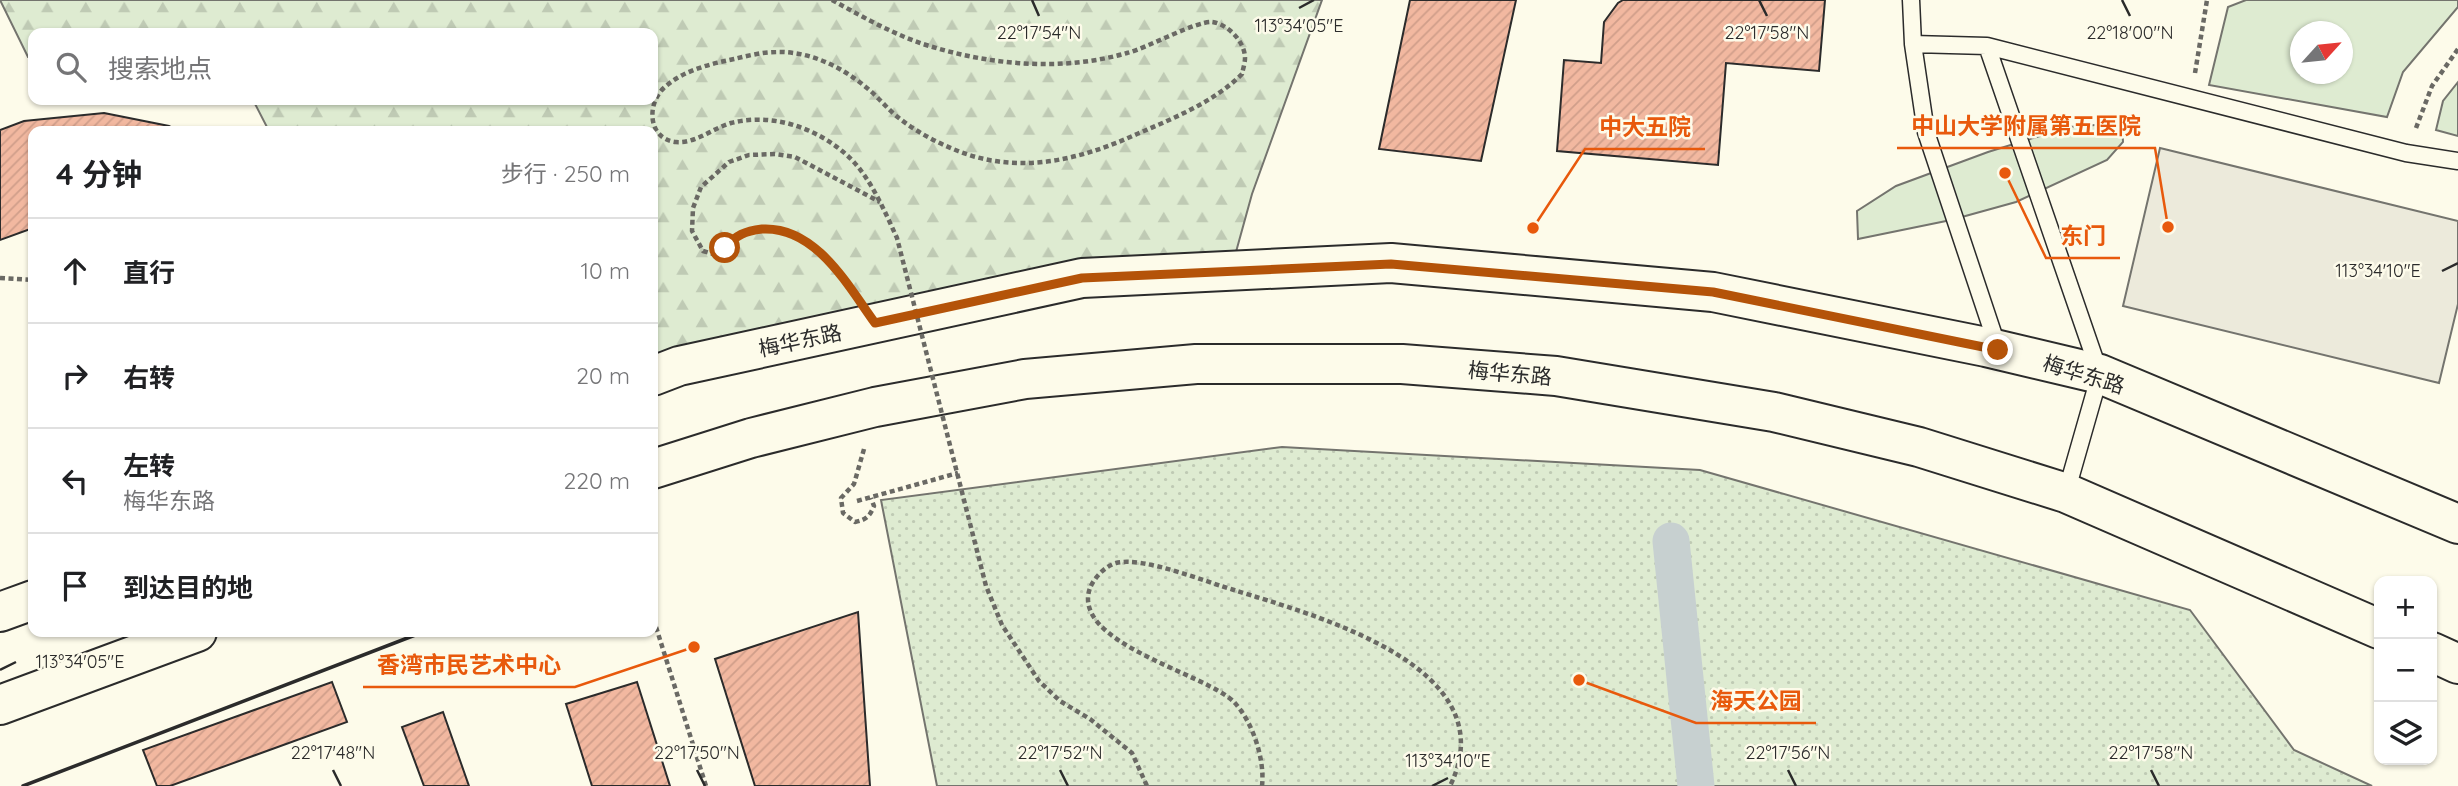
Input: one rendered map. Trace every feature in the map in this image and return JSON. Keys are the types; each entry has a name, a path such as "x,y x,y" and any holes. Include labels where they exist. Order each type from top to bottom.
{"main road":[{"name":"梅华东路","path":"658,374 679,366 1082,278 1391,264 1713,292 1998,350 2100,374 2458,524"},
{"name":"梅华东路","path":"658,467 751,438 876,407 1025,379 1196,364 1402,364 1556,376 1774,412 1919,447 2066,493 2374,627"},
{"path":"0,612 28,602"},
{"path":"0,705 184,637"},
{"path":"2437,654 2458,664"}],"lane":[{"path":"1911,0 1913,44 1926,132 1998,350"},
{"path":"1913,44 1987,46 2406,153 2458,161"},
{"path":"1987,46 2100,374 2066,493"}],"path":[{"path":"658,94 665,86 687,73 718,63 775,52 804,55 835,66 867,88 895,115 928,138 987,160 1025,164 1075,158 1116,144 1158,125 1231,86 1242,74 1245,57 1240,40 1219,24 1209,22 1130,53 1093,62 1058,65 1013,63 966,55 922,43 870,21 832,0"},
{"path":"2190,98 2207,0"},
{"path":"2406,153 2432,86 2458,49"},
{"path":"653,105 654,126"},
{"path":"658,132 664,139 677,143 730,123 755,120 784,122 809,130 853,161 880,202 897,238 986,586 1002,625 1039,681 1060,701 1090,719 1132,753 1147,786"},
{"path":"875,323 829,260 807,242 787,231 750,230 735,236 716,255 703,251 692,231 693,208 701,187 729,162 749,155 775,154 795,158 880,202"},
{"path":"0,278 28,280"},
{"path":"871,498 874,506 870,516 863,521 855,522 843,513 841,498 854,484 876,407"},
{"path":"857,501 958,473"},
{"path":"1262,786 1259,747 1235,703 1214,687 1140,653 1101,627 1091,615 1088,603 1090,588 1100,572 1115,563 1152,565 1332,621 1401,655 1438,687 1458,726 1463,749 1450,786"},
{"path":"658,633 706,786"}],"green space":[{"path":"0,0 1322,0 1252,194 1231,270 658,374 658,126 266,126 256,105 658,105 658,28 28,28 28,57"},
{"path":"2246,0 2458,0 2458,7 2403,72 2387,117 2209,85 2228,7"},
{"path":"2458,82 2458,136 2436,130 2443,101"},
{"path":"2122,123 2123,142 2107,160 2016,202 1951,220 1858,239 1857,211 1896,186 1988,152 2069,127"},
{"path":"1282,447 1700,470 2190,610 2294,750 2372,786 937,786 881,500"}],"shaded area":[{"path":"2160,148 2458,221 2458,304 2439,383 2123,306"}],"building":[{"path":"1410,0 1516,0 1481,161 1379,149"},
{"path":"1623,0 1825,0 1819,71 1726,63 1718,165 1557,151 1564,60 1601,63 1604,22"},
{"path":"104,113 169,126 28,126 28,230 0,240 0,130 24,121"},
{"path":"858,612 870,786 755,786 715,659"},
{"path":"332,682 347,722 170,786 157,786 143,750"},
{"path":"637,682 670,786 592,786 566,704"},
{"path":"443,712 469,786 424,786 402,727"}],"waterway":[{"path":"1671,541 1696,786"}],"wall":[{"path":"23,786 410,637"}],"place":[{"name":"东门","path":"2005,173"},
{"name":"中山大学附属第五医院","path":"2168,227"},
{"name":"中大五院","path":"1533,228"},
{"name":"香湾市民艺术中心","path":"694,647"},
{"name":"海天公园","path":"1579,680"}],"route":[{"path":"725,248 735,236 750,230 787,231 807,242 829,260 875,323 1082,278 1391,264 1713,292 1998,350"}]}
